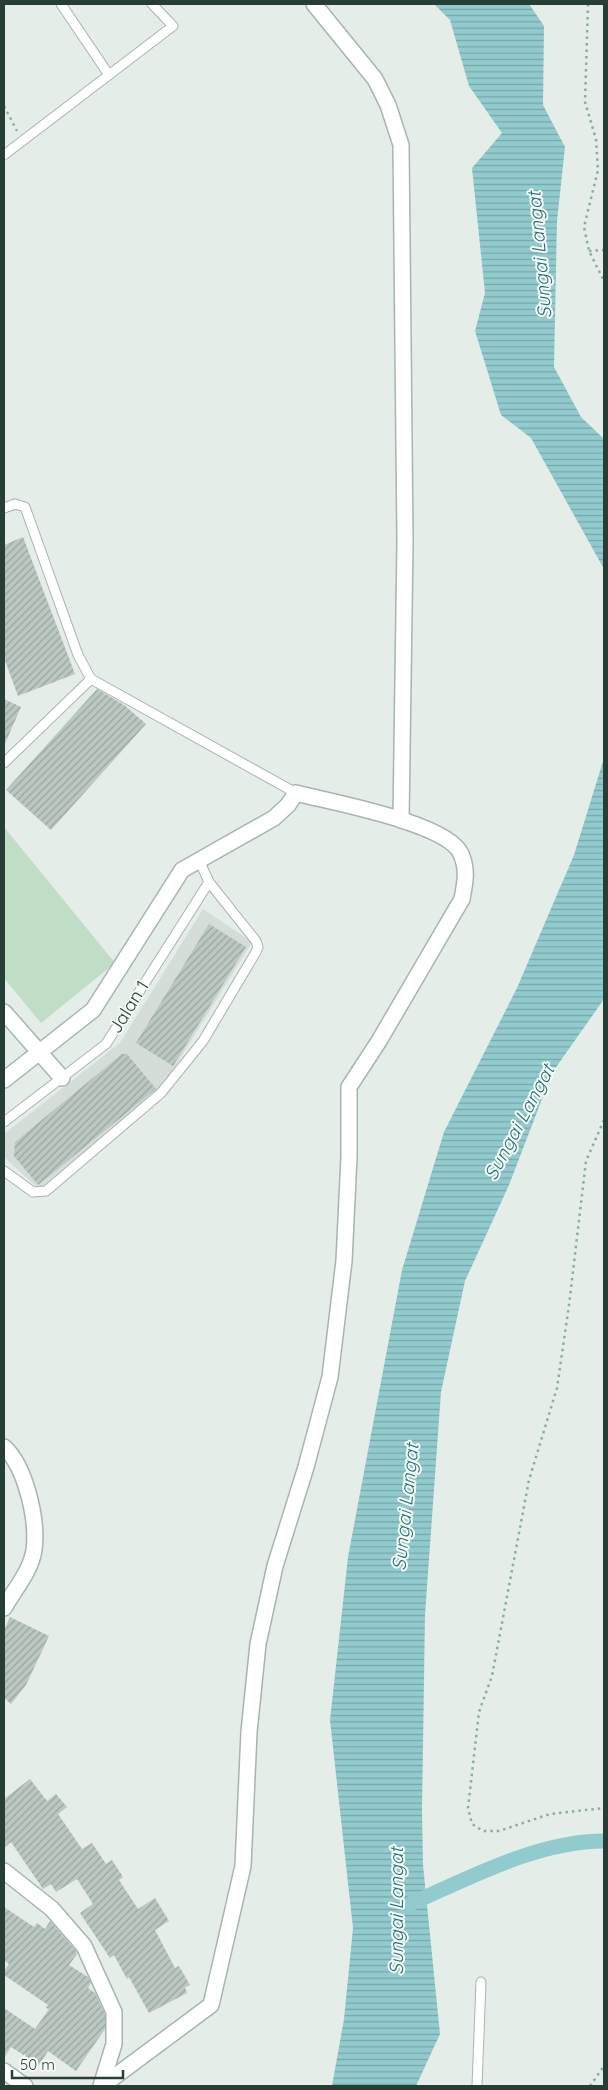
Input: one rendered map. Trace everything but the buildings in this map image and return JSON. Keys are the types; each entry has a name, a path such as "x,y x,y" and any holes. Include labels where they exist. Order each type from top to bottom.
{"street":[{"path":"314,4 375,79 388,105 401,145 404,531 401,820"},
{"path":"102,2086 211,2005 243,1866 249,1732 258,1644 275,1566 306,1467 330,1377 344,1261 349,1157 349,1087 379,1041 462,899 467,877 461,853 438,833 401,820 296,792"},
{"name":"Jalan 1","path":"4,1080 93,1010 182,870 274,818 288,805 296,792"},
{"path":"4,1012 62,1078"},
{"path":"4,1447 12,1454 26,1481 31,1504 34,1550 28,1568 4,1608"},
{"path":"4,1871 52,1909 84,1946 88,1954 114,2012 114,2044 102,2086"},
{"path":"4,2071 25,2086"}],"lane":[{"path":"61,4 109,75"},
{"path":"4,155 173,26 152,4"},
{"path":"4,508 15,504 25,507 78,655 91,679 296,792"},
{"path":"4,763 91,679"},
{"path":"4,1171 33,1192 46,1191 161,1093 202,1041 258,947 256,941 209,882 199,860"},
{"name":"Jalan 1","path":"4,1122 106,1044 209,882"},
{"path":"477,2086 481,1982"}],"path":[{"path":"588,4 585,102 596,139 598,170 584,227 589,251 604,281"},
{"path":"4,106 22,142"},
{"path":"589,251 604,250"},
{"path":"604,1120 586,1161 557,1388 529,1480 492,1676 479,1712 468,1808 472,1824 483,1831 499,1831 550,1814 604,1808"},
{"path":"590,2086 604,2066"}],"shaded area":[{"path":"203,909 252,942 175,1067 158,1091 39,1189 4,1157 4,1134 120,1043"}],"green space":[{"path":"4,827 115,963 41,1023 4,978"}],"water":[{"name":"Sungai Langat","path":"434,4 529,4 544,26 543,105 565,147 557,221 554,367 581,417 604,439 604,569 531,438 501,415 475,331 485,293 472,168 502,133 469,86 450,20"},
{"name":"Sungai Langat","path":"604,758 604,999 552,1073 509,1185 465,1281 441,1392 425,1615 422,1811 423,1865 440,2034 416,2086 332,2086 344,2019 353,1928 330,1720 348,1557 402,1270 444,1132 517,988 574,855"}],"waterway":[{"name":"Sungai Langat","path":"410,1904 529,1854 554,1847 604,1841"}]}
